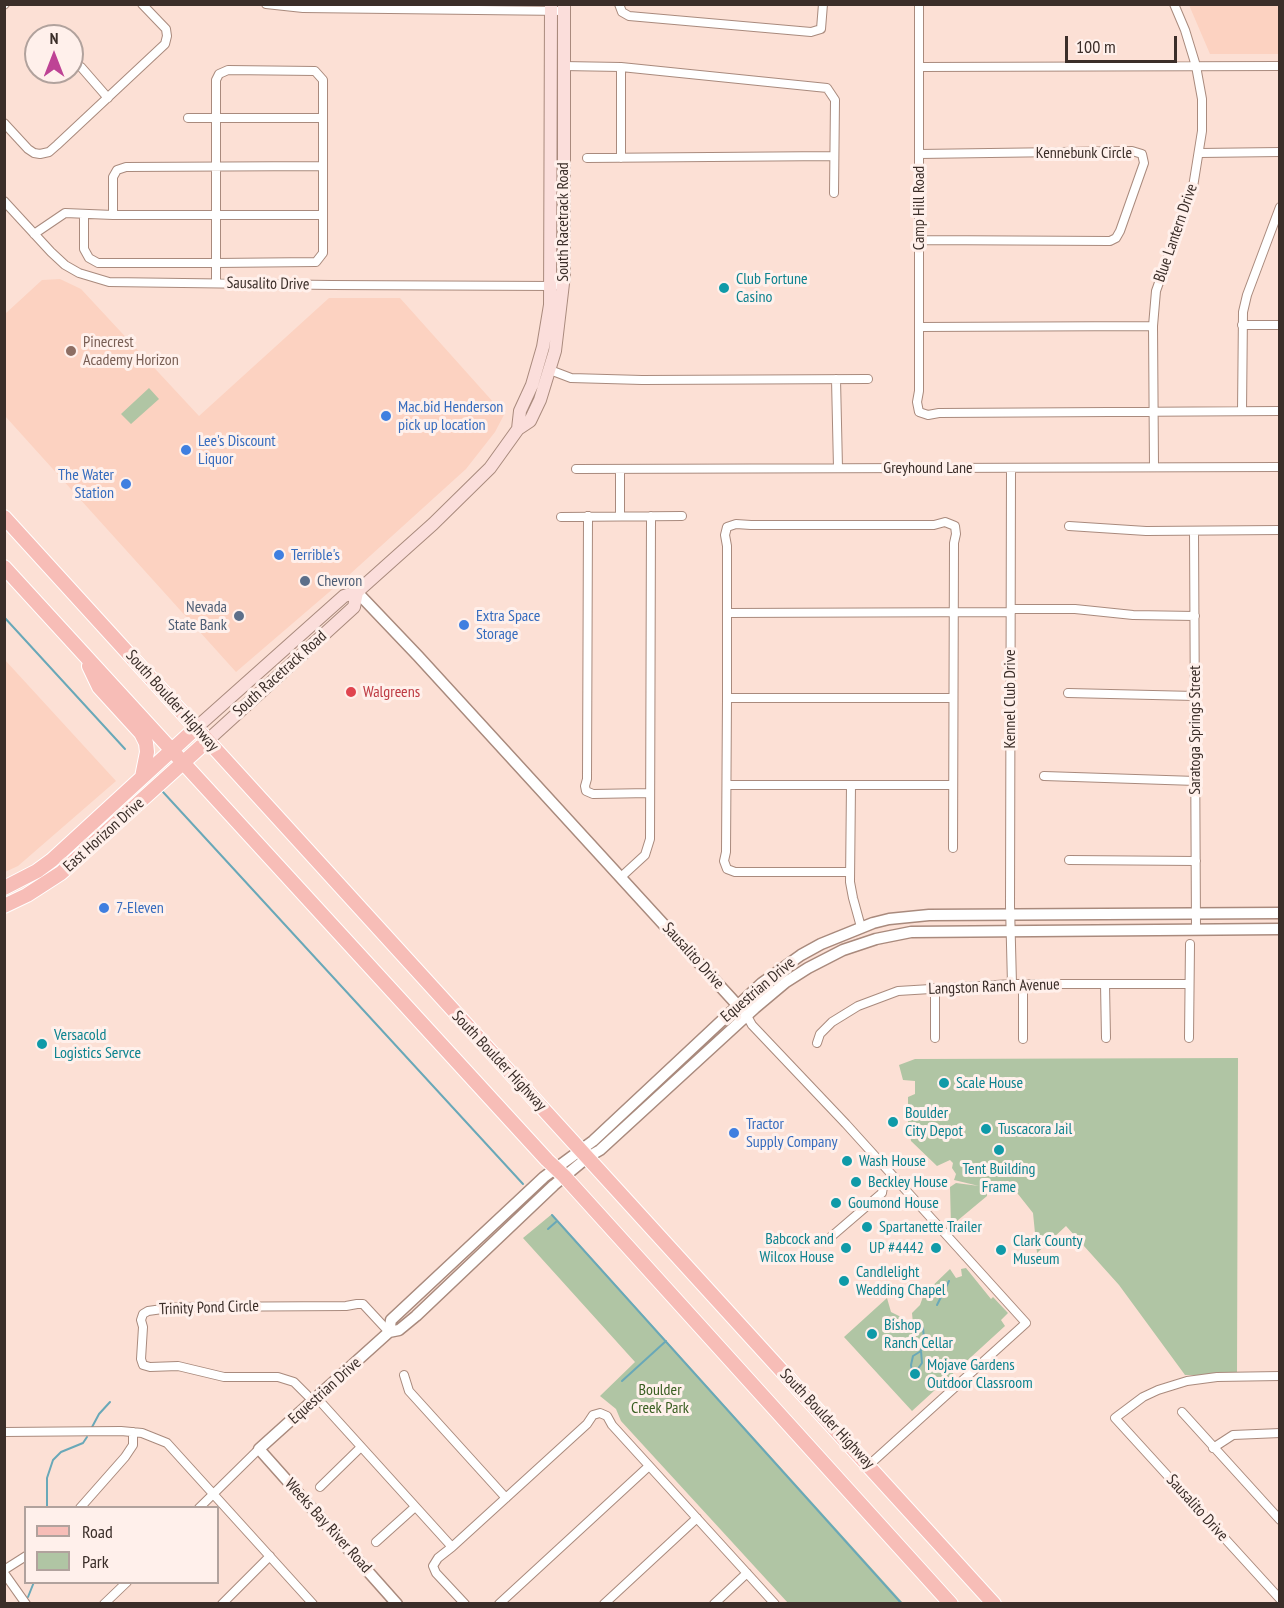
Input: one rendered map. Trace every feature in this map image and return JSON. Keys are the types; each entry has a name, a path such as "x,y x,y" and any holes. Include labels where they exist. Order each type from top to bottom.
{"main road":[{"name":"South Racetrack Road","path":"184,739 344,596 357,592 469,490 504,451 518,429 530,421 550,370 559,331 557,146 551,8"},
{"name":"South Racetrack Road","path":"557,146 563,66 564,8"},
{"name":"South Racetrack Road","path":"518,429 520,411 532,385 557,286"},
{"name":"South Boulder Highway","path":"4,517 994,1604"},
{"name":"South Boulder Highway","path":"4,567 560,1172 951,1604"},
{"name":"South Racetrack Road","path":"195,752 354,607 357,592"},
{"path":"81,651 99,687 141,734 146,743 147,752 142,777"},
{"name":"East Horizon Drive","path":"4,888 37,871 184,739"},
{"name":"East Horizon Drive","path":"4,906 61,873 195,752"},
{"path":"37,871 39,887"}],"street":[{"path":"4,123 28,149 40,154 49,152 161,50 167,36 166,29 142,4"},
{"path":"266,4 303,8 564,8"},
{"path":"620,8 629,16 642,15 811,32 821,29 823,4"},
{"name":"Camp Hill Road","path":"920,4 919,391 917,402 919,412 928,415 939,413 1154,412"},
{"name":"Blue Lantern Drive","path":"1154,467 1153,326 1158,284 1193,187 1200,153 1202,107 1196,66 1174,4"},
{"path":"563,66 621,67 819,86 830,91 835,100 834,193"},
{"path":"919,67 1280,66"},
{"path":"621,67 621,158"},
{"path":"84,70 108,98"},
{"path":"84,214 84,249 89,258 98,263 216,263 316,262 323,253 323,80 315,71 228,70 219,74 216,80 216,118 216,167 216,215 216,263 216,283"},
{"path":"188,118 323,118"},
{"name":"Kennebunk Circle","path":"919,154 1132,151 1142,154 1144,163 1120,231 1116,238 1110,241 919,240"},
{"path":"1200,153 1280,152"},
{"path":"587,158 834,156"},
{"path":"113,215 113,177 117,170 126,167 323,166"},
{"name":"Sausalito Drive","path":"4,201 65,265 94,279 121,283 557,286"},
{"path":"1242,411 1242,325 1245,302 1274,239 1280,207"},
{"path":"34,234 61,214 323,214"},
{"path":"1242,325 1280,325"},
{"path":"919,327 1153,326"},
{"path":"550,370 572,378 642,381 868,379"},
{"path":"836,379 838,468"},
{"path":"1154,412 1280,411"},
{"name":"Greyhound Lane","path":"576,469 1280,467"},
{"name":"Kennel Club Drive","path":"1011,468 1010,914 1012,984"},
{"path":"620,469 620,516"},
{"path":"588,516 586,791 593,794 650,793"},
{"path":"621,877 639,861 648,848 651,516"},
{"path":"561,517 682,516"},
{"path":"850,872 735,872 728,869 724,861 726,852 727,698 727,546 725,535 727,527 736,524 934,525 945,522 955,526 953,848"},
{"path":"1069,526 1146,531 1280,530"},
{"name":"Saratoga Springs Street","path":"1194,531 1196,929"},
{"name":"Sausalito Drive","path":"357,592 621,877 738,1005 752,1024 1026,1323 869,1465"},
{"path":"727,612 953,612 1074,609 1127,614 1195,616"},
{"path":"1068,693 1195,696"},
{"path":"727,698 953,698"},
{"path":"1044,776 1196,781"},
{"path":"726,785 953,785"},
{"path":"851,785 850,872 853,898 861,927"},
{"path":"1069,860 1196,861"},
{"name":"Equestrian Drive","path":"259,1449 389,1332 392,1320 560,1172 584,1154 593,1141 762,983 801,955 821,944 861,927 911,916 1280,913"},
{"name":"Equestrian Drive","path":"584,1154 600,1150 786,982 808,968 857,945 895,934 911,932 1280,929"},
{"path":"1189,1038 1190,944"},
{"name":"Langston Ranch Avenue","path":"817,1043 820,1034 832,1022 858,1006 898,991 1012,984 1189,984"},
{"path":"1023,984 1023,1040"},
{"path":"1105,984 1106,1038"},
{"path":"935,988 935,1038"},
{"path":"825,1242 882,1193 883,1187 896,1180"},
{"name":"Trinity Pond Circle","path":"316,1400 288,1379 224,1377 188,1367 143,1365 141,1320 143,1314 148,1311 177,1307 363,1304 389,1332"},
{"path":"404,1375 409,1391 506,1498"},
{"name":"Sausalito Drive","path":"1280,1376 1216,1377 1187,1381 1143,1397 1115,1418 1280,1599"},
{"path":"316,1400 452,1547"},
{"path":"1182,1412 1280,1520"},
{"path":"465,1604 436,1573 433,1566 438,1558 587,1424 593,1416 600,1413 608,1416 612,1425 775,1604"},
{"path":"4,1432 133,1432 142,1433 167,1443 314,1604"},
{"path":"82,1506 125,1457 133,1445 133,1432"},
{"path":"1213,1448 1221,1440 1233,1435 1280,1433"},
{"path":"320,1487 361,1447"},
{"path":"201,1506 259,1449"},
{"name":"Weeks Bay River Road","path":"259,1449 397,1604"},
{"path":"499,1604 649,1466"},
{"path":"376,1542 415,1507"},
{"path":"604,1604 697,1518"},
{"path":"222,1604 270,1556"},
{"path":"24,1557 4,1571 26,1604"},
{"path":"714,1604 747,1573"},
{"path":"104,1604 125,1584"}],"shaded area":[{"path":"1189,5 1279,5 1279,54 1210,54"},
{"path":"60,279 81,289 199,416 329,298 400,298 494,403 506,411 495,432 466,469 349,575 236,672 5,416 5,314 42,280"},
{"path":"5,660 116,781 18,866 5,872"}],"green space":[{"path":"149,388 159,399 131,424 121,414"},
{"path":"1238,1058 1237,1375 1185,1375 1119,1285 1066,1226 1037,1253 1033,1213 1014,1189 1005,1194 987,1189 987,1196 951,1226 950,1187 956,1183 979,1186 954,1180 956,1174 950,1160 937,1166 911,1141 908,1097 915,1094 915,1081 903,1080 899,1065 915,1059"},
{"name":"Boulder Creek Park","path":"552,1214 903,1603 788,1603 621,1421 616,1409 600,1396 635,1362 523,1238"},
{"path":"966,1268 991,1299 993,1297 1008,1313 1001,1320 1005,1326 912,1411 844,1337 887,1298 891,1312 913,1324 912,1313 920,1305 924,1294 950,1269 956,1278 962,1276 961,1269"}],"waterway":[{"path":"4,617 125,749"},
{"path":"163,792 523,1184"},
{"path":"552,1215 902,1604"},
{"path":"548,1229 557,1221"},
{"path":"937,1305 949,1281"},
{"path":"917,1370 922,1363 923,1328"},
{"path":"622,1381 666,1341"},
{"path":"912,1371 913,1356 921,1351"},
{"path":"91,1429 99,1414 110,1402"},
{"path":"47,1506 47,1478 53,1460 61,1452 83,1443 87,1437"},
{"path":"28,1597 33,1584"}],"place":[{"name":"Club Fortune Casino","path":"724,288"},
{"name":"Pinecrest Academy Horizon","path":"71,351"},
{"name":"Mac.bid Henderson pick up location","path":"386,416"},
{"name":"Lee's Discount Liquor","path":"186,450"},
{"name":"The Water Station","path":"126,484"},
{"name":"Terrible's","path":"279,555"},
{"name":"Chevron","path":"305,581"},
{"name":"Nevada State Bank","path":"239,616"},
{"name":"Extra Space Storage","path":"464,625"},
{"name":"Walgreens","path":"351,692"},
{"name":"7-Eleven","path":"104,908"},
{"name":"Versacold Logistics Servce","path":"42,1044"},
{"name":"Scale House","path":"944,1083"},
{"name":"Boulder City Depot","path":"893,1122"},
{"name":"Tuscacora Jail","path":"986,1129"},
{"name":"Tractor Supply Company","path":"734,1133"},
{"name":"Tent Building Frame","path":"999,1150"},
{"name":"Wash House","path":"847,1161"},
{"name":"Beckley House","path":"856,1182"},
{"name":"Goumond House","path":"836,1203"},
{"name":"Spartanette Trailer","path":"867,1227"},
{"name":"Babcock and Wilcox House","path":"846,1248"},
{"name":"UP #4442","path":"936,1248"},
{"name":"Clark County Museum","path":"1001,1250"},
{"name":"Candlelight Wedding Chapel","path":"844,1281"},
{"name":"Bishop Ranch Cellar","path":"872,1334"},
{"name":"Mojave Gardens Outdoor Classroom","path":"915,1374"}]}
